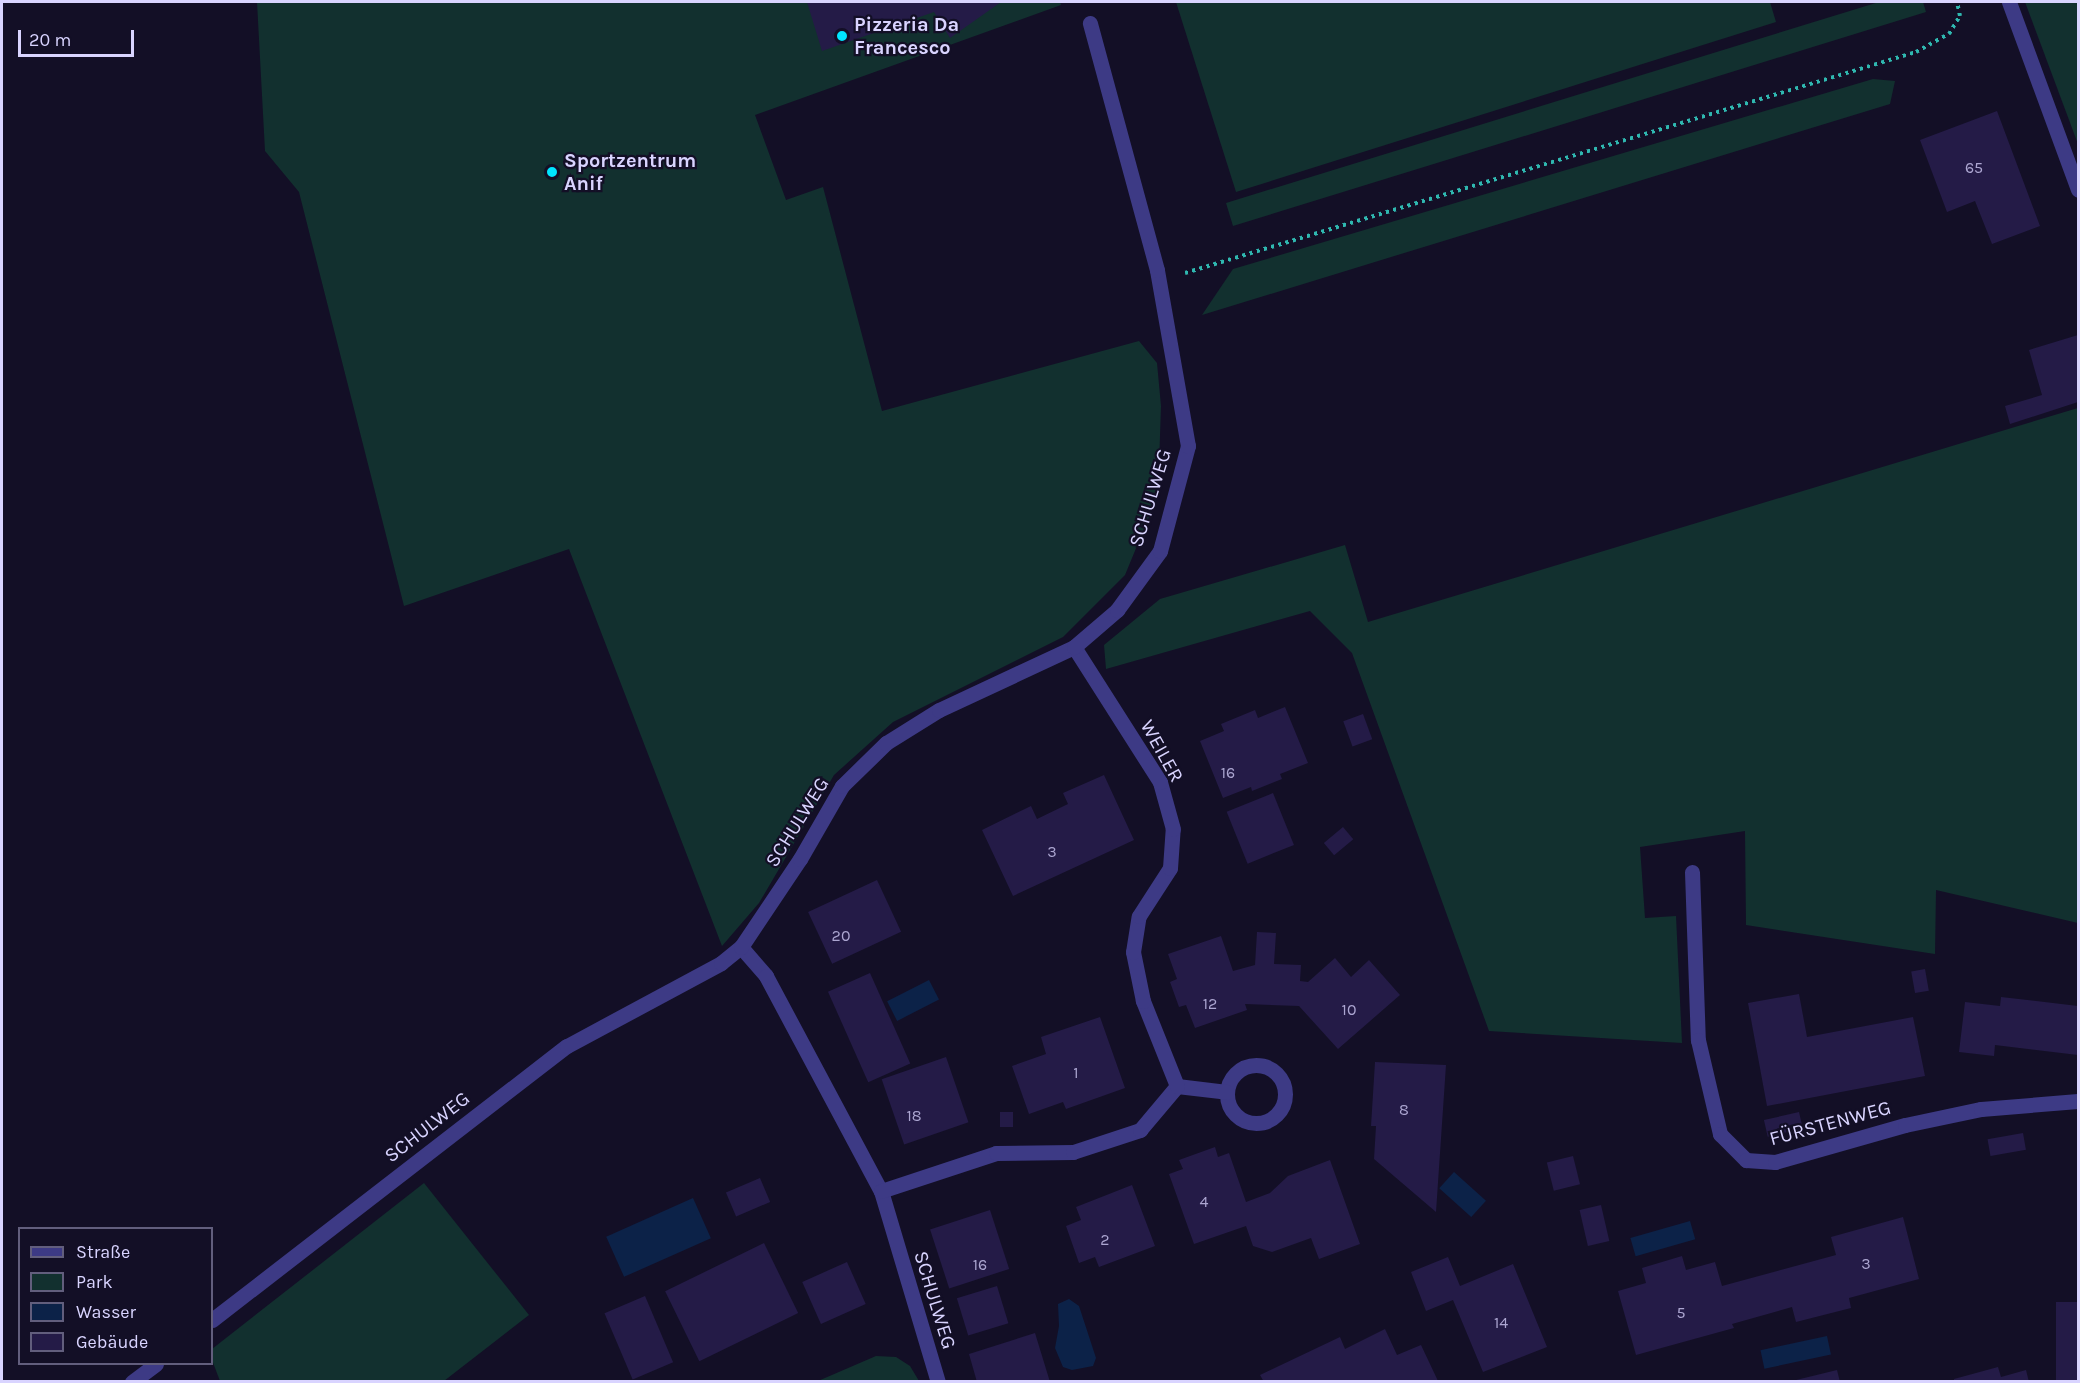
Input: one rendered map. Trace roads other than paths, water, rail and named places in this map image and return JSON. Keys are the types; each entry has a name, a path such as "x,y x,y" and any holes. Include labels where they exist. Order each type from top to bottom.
{"street":[{"path":"2008,2 2079,190"},
{"name":"SCHULWEG","path":"213,1319 567,1046 721,963 741,947 800,859 842,786 886,743 939,710 1074,647 1118,610 1160,551 1188,446 1158,280 1090,23"},
{"name":"WEILER","path":"1074,647 1160,782 1173,829 1170,868 1138,916 1133,952 1143,1001 1178,1086"},
{"name":"FÜRSTENWEG","path":"1692,872 1698,1040 1720,1134 1746,1160 1775,1162 1905,1125 1981,1109 2079,1101"},
{"name":"SCHULWEG","path":"741,947 766,976 881,1191 938,1382"},
{"path":"881,1191 996,1154 1073,1152 1140,1130 1178,1086 1227,1092"},
{"path":"132,1382 155,1365"}],"water":[{"path":"929,980 939,1000 897,1021 887,1001"},
{"path":"1454,1172 1486,1201 1471,1217 1439,1188"},
{"path":"693,1198 711,1238 624,1277 606,1237"},
{"path":"1690,1221 1695,1239 1636,1256 1630,1238"},
{"path":"1069,1299 1079,1306 1096,1358 1093,1366 1072,1370 1063,1367 1055,1348 1059,1326 1058,1304"},
{"path":"1827,1336 1831,1355 1764,1369 1760,1350"}],"place":[{"name":"Pizzeria Da Francesco","path":"842,36"},
{"name":"Sportzentrum Anif","path":"552,172"}]}
